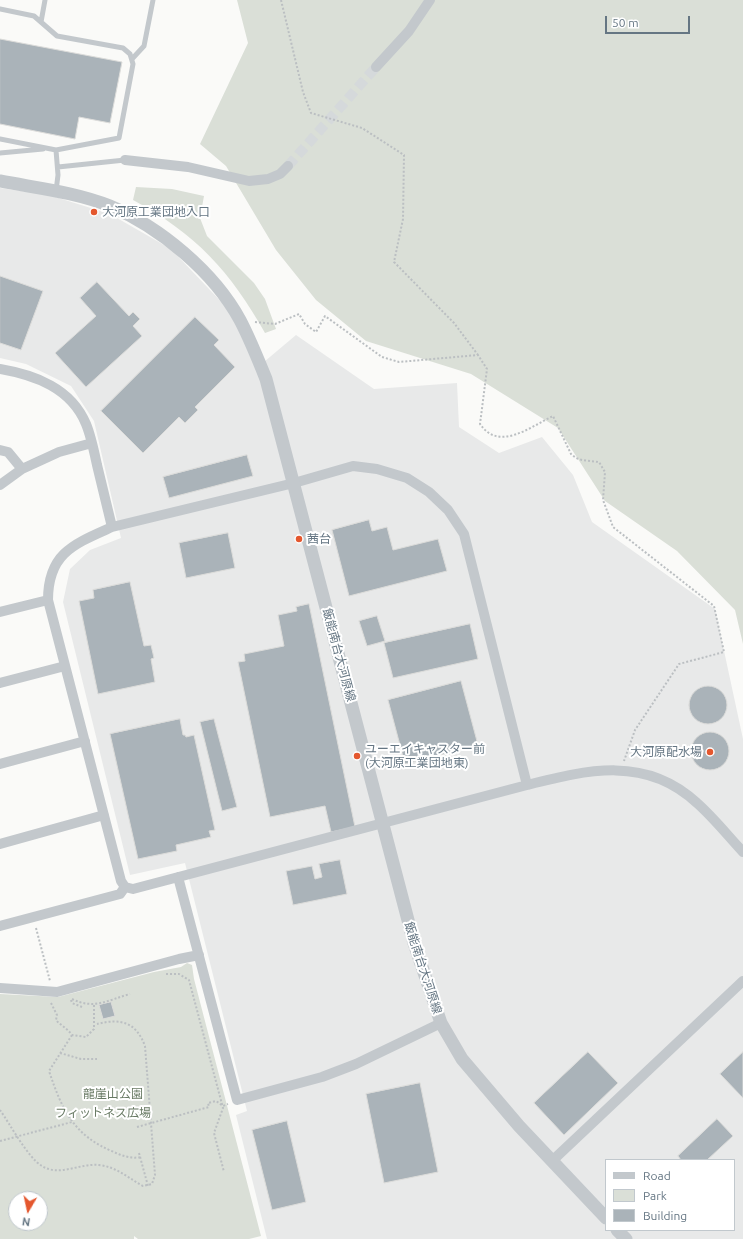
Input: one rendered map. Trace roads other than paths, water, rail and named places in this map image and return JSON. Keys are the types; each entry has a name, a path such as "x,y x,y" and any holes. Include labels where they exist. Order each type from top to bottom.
{"street":[{"path":"376,66 409,31 430,0"},
{"path":"125,160 188,167 254,181 268,180 280,174 288,166"},
{"name":"飯能南台大河原線","path":"0,181 56,191 109,206 157,232 196,264 240,319 266,379 414,943 441,1023 462,1059 490,1094 605,1217"},
{"path":"0,369 19,372 52,385 77,408 86,423 92,443 112,527"},
{"path":"0,485 22,469 59,452 92,443"},
{"path":"0,450 8,452 22,469"},
{"path":"527,785 464,534 448,510 429,492 407,478 377,469 353,466 294,483 112,527 66,551 54,565 48,582 48,600 121,881 125,887 133,889 527,785 575,773 597,770 621,770 650,776 674,786 696,802 743,852"},
{"path":"0,612 48,600"},
{"path":"0,683 65,666"},
{"path":"0,764 85,741"},
{"path":"0,844 104,815"},
{"path":"178,877 236,1100 322,1078 356,1064 441,1023"},
{"path":"0,926 120,894 125,887"},
{"path":"0,988 52,997 199,955"},
{"path":"552,1161 743,980"},
{"path":"618,1231 626,1239"}],"lane":[{"path":"41,22 46,0"},
{"path":"132,59 144,46 153,0"},
{"path":"0,9 34,16 57,36 123,48 132,59 119,138 56,150 0,139"},
{"path":"0,153 50,149"},
{"path":"56,150 58,167 56,191"},
{"path":"58,167 125,160"}],"tunnel":[{"path":"288,166 376,67"}],"place":[{"name":"大河原工業団地入口","path":"94,212"},
{"name":"茜台","path":"299,539"},
{"name":"大河原配水場","path":"710,752"},
{"name":"ユーエイキャスター前 (大河原工業団地東)","path":"357,756"}],"park label":[{"name":"龍崖山公園","path":"113,1094"},
{"name":"フィットネス広場","path":"103,1113"}]}
